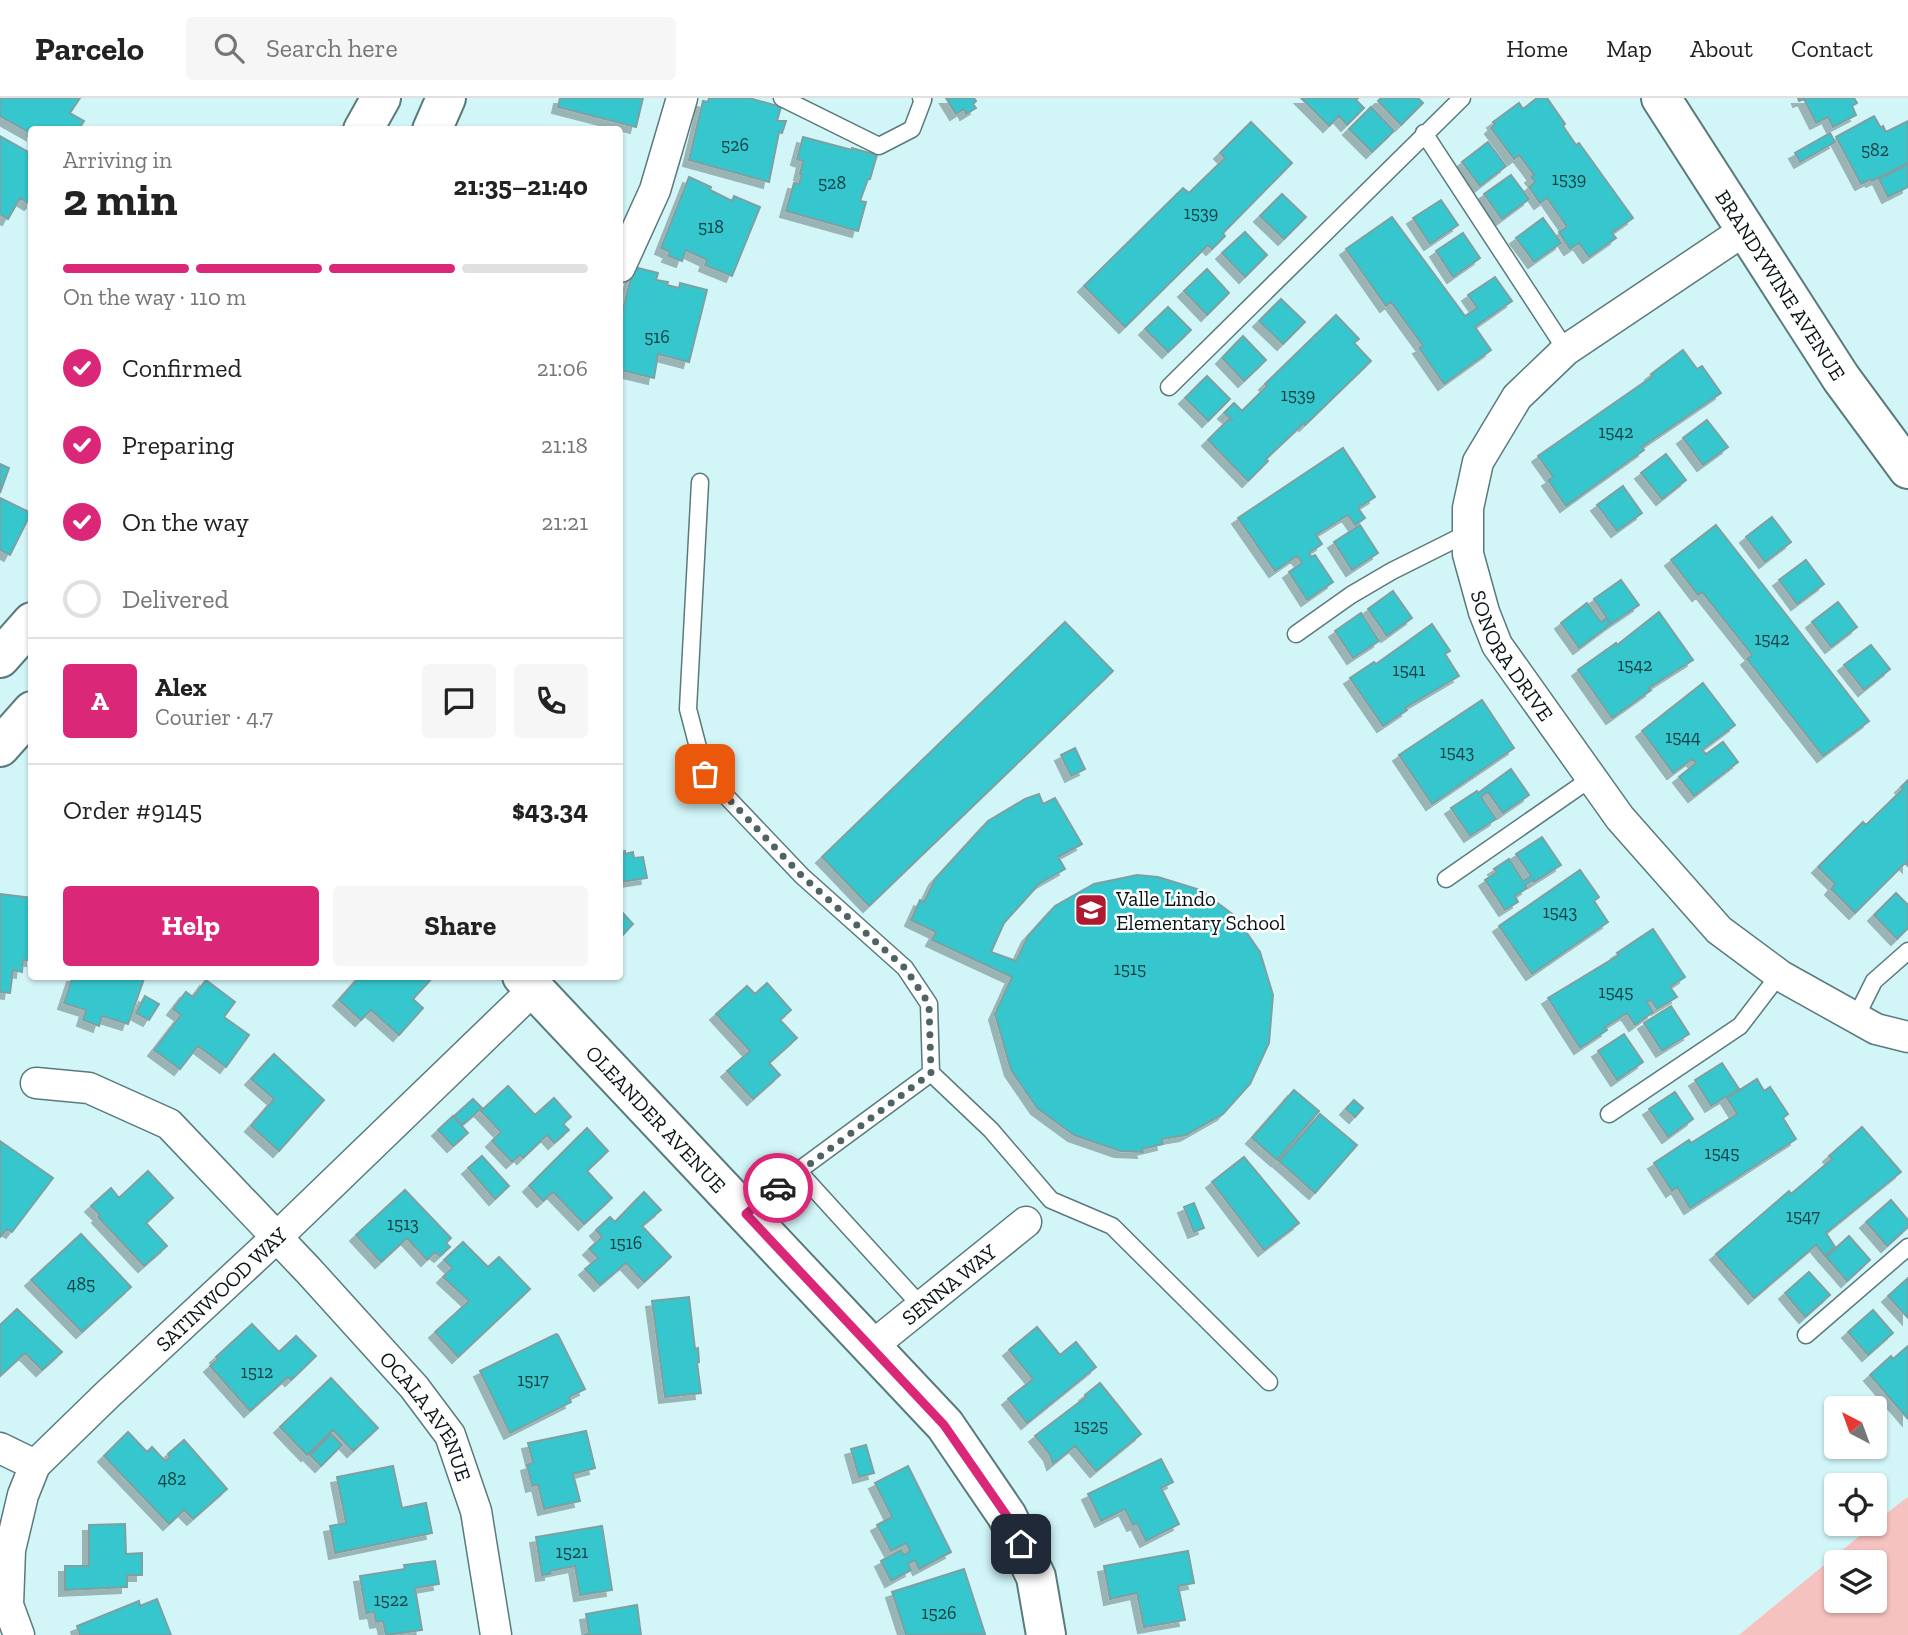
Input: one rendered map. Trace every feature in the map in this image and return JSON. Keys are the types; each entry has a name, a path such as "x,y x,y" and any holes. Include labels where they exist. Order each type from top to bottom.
{"street":[{"path":"365,126 381,98"},
{"path":"434,126 446,98"},
{"path":"623,260 655,190 682,98"},
{"name":"BRANDYWINE AVENUE","path":"1661,98 1841,378 1908,469"},
{"name":"SONORA DRIVE","path":"1745,230 1566,350 1517,397 1478,462 1468,508 1468,554 1484,612 1497,645 1620,818 1719,930 1779,975 1876,1028 1908,1037"},
{"path":"0,747 28,716"},
{"name":"OLEANDER AVENUE","path":"528,983 944,1425 1007,1516 1036,1577 1046,1635"},
{"name":"SATINWOOD WAY","path":"19,1635 8,1605 10,1550 23,1495 36,1465 277,1237 528,983"},
{"name":"OCALA AVENUE","path":"36,1083 89,1088 169,1124 414,1387 450,1435 476,1511 496,1635"},
{"name":"SENNA WAY","path":"871,1347 1039,1211"},
{"path":"0,1448 36,1465"}],"lane":[{"path":"782,98 879,146 912,129 923,100 921,98"},
{"path":"1169,387 1462,98"},
{"path":"1424,133 1566,350"},
{"path":"700,482 688,709 705,774 802,876 905,968 929,1004 931,1073 991,1130 1039,1211 1112,1226 1269,1382"},
{"path":"1296,635 1351,595 1468,533"},
{"path":"1446,879 1593,777"},
{"path":"1856,1017 1874,981 1908,951"},
{"path":"1609,1114 1740,1026 1779,975"},
{"path":"746,1214 798,1171 931,1073"},
{"path":"798,1171 922,1307"},
{"path":"1806,1335 1908,1247"}],"shaded area":[{"path":"1908,1497 1908,1635 1739,1635 1824,1565 1824,1613 1887,1613 1887,1550 1842,1550 1859,1536 1887,1536 1887,1513"}],"building":[{"path":"0,98 80,98 70,113 84,121 81,126 28,126 28,132 0,116"},
{"path":"560,98 643,98 636,127 558,107"},
{"path":"709,98 749,98 781,107 777,121 786,121 782,133 779,132 769,182 689,160 703,101 708,102"},
{"path":"946,98 974,98 976,101 973,104 976,108 966,114 964,109 956,114"},
{"path":"1301,98 1358,98 1356,100 1364,108 1347,125 1339,116 1329,126"},
{"path":"1381,98 1418,98 1423,103 1401,125 1378,101"},
{"path":"1537,98 1547,98 1576,145 1579,143 1633,218 1612,233 1616,238 1589,257 1579,243 1570,249 1559,232 1567,227 1547,198 1540,203 1529,187 1535,182 1531,177 1534,175 1519,155 1514,159 1491,128 1495,124 1493,122 1519,103 1523,109"},
{"path":"1798,98 1854,98 1857,103 1852,106 1856,115 1833,127 1828,117 1816,123 1804,99 1799,101"},
{"path":"1371,107 1394,131 1372,152 1349,129"},
{"path":"1874,116 1886,132 1908,121 1908,163 1861,184 1836,137"},
{"path":"1251,122 1292,163 1223,233 1225,236 1212,249 1208,245 1125,327 1084,286 1183,188 1189,193 1225,158 1220,153"},
{"path":"1830,133 1835,142 1800,162 1795,153"},
{"path":"0,136 28,152 28,203 20,198 8,219 0,214"},
{"path":"803,137 877,155 860,201 866,202 858,231 786,211 794,183 799,184 802,174 803,161 797,159"},
{"path":"1488,142 1506,166 1480,186 1462,162"},
{"path":"1908,164 1908,187 1888,197 1879,179"},
{"path":"1511,175 1529,199 1502,219 1484,194"},
{"path":"689,177 732,201 734,196 760,207 732,276 705,265 707,260 686,250 682,261 668,256 670,252 661,248"},
{"path":"1282,194 1306,217 1284,239 1260,216"},
{"path":"1441,200 1458,225 1430,244 1413,218"},
{"path":"1392,217 1465,316 1477,308 1468,295 1495,277 1512,301 1475,327 1491,350 1444,384 1419,348 1423,346 1391,302 1386,306 1346,249"},
{"path":"1543,218 1561,243 1534,262 1516,238"},
{"path":"1245,232 1267,255 1245,277 1222,253"},
{"path":"1463,233 1480,258 1453,277 1436,251"},
{"path":"634,267 658,273 656,280 668,282 667,285 679,288 680,283 707,290 689,362 658,354 654,378 623,371 623,309"},
{"path":"1207,269 1229,293 1207,315 1184,291"},
{"path":"1281,299 1305,322 1283,344 1259,321"},
{"path":"1168,307 1191,330 1168,352 1145,329"},
{"path":"1336,315 1359,339 1354,343 1371,361 1266,459 1268,461 1248,481 1208,440 1228,420 1232,420 1224,413 1234,403 1242,411 1267,386 1265,384"},
{"path":"1243,336 1266,360 1244,381 1222,358"},
{"path":"1683,350 1697,369 1702,366 1721,393 1642,447 1644,450 1566,506 1548,480 1553,477 1538,456 1653,376 1651,374"},
{"path":"1207,376 1230,399 1208,421 1185,398"},
{"path":"1707,420 1728,447 1703,465 1683,438"},
{"path":"1343,448 1375,497 1358,508 1365,518 1355,525 1348,515 1316,535 1322,544 1309,553 1311,557 1315,555 1333,582 1307,600 1289,572 1302,563 1297,556 1275,571 1238,518"},
{"path":"1666,454 1686,480 1662,499 1641,473"},
{"path":"0,464 9,468 0,493"},
{"path":"1623,486 1642,513 1617,531 1597,505"},
{"path":"0,498 28,512 28,519 10,555 0,550"},
{"path":"1772,517 1791,542 1765,562 1746,537"},
{"path":"1360,525 1378,553 1352,570 1334,542"},
{"path":"1716,525 1869,721 1823,756 1747,659 1752,655 1702,592 1698,595 1671,560"},
{"path":"1806,560 1824,584 1797,604 1779,580"},
{"path":"1621,580 1639,605 1611,624 1594,599"},
{"path":"1393,591 1412,618 1387,636 1368,609"},
{"path":"1838,602 1857,627 1831,647 1812,622"},
{"path":"1587,603 1601,622 1606,618 1611,624 1579,648 1561,623"},
{"path":"1659,612 1693,660 1649,688 1651,690 1612,718 1578,670 1616,643 1617,645"},
{"path":"1361,613 1379,641 1353,658 1335,631"},
{"path":"1065,622 1113,671 869,906 822,857"},
{"path":"1432,624 1450,651 1445,654 1459,676 1405,708 1407,710 1383,726 1350,678 1374,662 1376,664"},
{"path":"1871,645 1890,669 1864,690 1844,665"},
{"path":"1703,683 1735,725 1702,750 1706,754 1723,742 1738,762 1694,796 1679,777 1696,763 1692,759 1673,773 1642,731"},
{"path":"1482,700 1514,748 1432,804 1399,755"},
{"path":"1075,748 1085,769 1071,776 1061,755"},
{"path":"1511,769 1529,795 1503,813 1488,792 1481,797 1496,819 1470,836 1451,808 1477,791 1478,793"},
{"path":"1908,780 1908,866 1905,863 1855,913 1831,889 1835,884 1818,867 1863,822 1866,825 1903,789 1901,787"},
{"path":"1039,794 1043,804 1055,798 1082,844 1058,857 1065,869 1039,884 1004,923 991,952 1016,961 1028,936 1055,906 1094,884 1137,875 1158,877 1200,890 1235,916 1260,952 1273,995 1269,1043 1250,1084 1223,1114 1186,1135 1162,1139 1163,1144 1142,1149 1143,1152 1120,1151 1074,1135 1037,1108 1011,1070 995,1014 1012,977 932,940 936,932 911,920 920,900 924,902 935,879 988,821 1025,799"},
{"path":"1542,837 1561,865 1525,885 1527,888 1515,896 1518,902 1505,910 1485,880 1497,872 1494,869 1509,859 1523,881 1531,876 1516,854"},
{"path":"623,851 625,854 633,852 634,858 643,857 647,878 623,882"},
{"path":"1580,870 1599,897 1594,901 1608,922 1532,974 1499,926"},
{"path":"1896,893 1908,905 1908,928 1897,939 1874,915"},
{"path":"0,894 28,898 28,960 23,960 22,972 13,970 10,993 0,992"},
{"path":"623,913 633,924 623,935"},
{"path":"1653,929 1685,977 1670,987 1677,997 1657,1009 1651,1000 1647,1002 1653,1012 1635,1025 1627,1013 1580,1048 1548,998 1619,955 1617,953"},
{"path":"72,980 144,980 128,1024 102,1016 99,1026 83,1020 86,1010 64,1003"},
{"path":"206,980 235,1002 224,1017 249,1035 226,1067 198,1046 180,1069 154,1050 181,1015 173,1009 186,992 193,997"},
{"path":"356,980 430,980 413,999 423,1008 399,1035 371,1010 361,1020 339,1000"},
{"path":"767,983 791,1010 780,1020 797,1038 769,1063 780,1075 753,1099 727,1071 750,1051 716,1014 747,986 755,994"},
{"path":"145,996 159,1004 149,1020 136,1013"},
{"path":"1671,1006 1689,1034 1662,1051 1644,1023"},
{"path":"1624,1034 1643,1062 1617,1080 1598,1051"},
{"path":"274,1054 324,1100 279,1151 251,1126 274,1099 251,1079"},
{"path":"1722,1063 1739,1089 1711,1106 1695,1080"},
{"path":"1757,1079 1764,1091 1770,1087 1788,1114 1783,1118 1796,1139 1690,1208 1677,1187 1672,1191 1654,1163 1737,1114 1727,1098"},
{"path":"508,1086 535,1115 554,1098 571,1117 563,1124 569,1130 554,1143 547,1135 523,1158 520,1155 512,1162 492,1141 501,1132 481,1111"},
{"path":"1294,1090 1319,1111 1277,1160 1252,1138"},
{"path":"1675,1092 1693,1119 1668,1137 1649,1109"},
{"path":"473,1099 482,1108 462,1125 454,1116"},
{"path":"1354,1100 1363,1108 1355,1117 1346,1109"},
{"path":"1320,1114 1357,1145 1315,1193 1279,1161"},
{"path":"453,1116 468,1133 453,1146 438,1130"},
{"path":"1862,1127 1901,1172 1826,1233 1835,1247 1825,1256 1816,1245 1754,1298 1716,1254 1789,1191 1791,1194 1832,1159 1829,1156"},
{"path":"587,1128 608,1151 587,1171 612,1198 584,1224 553,1192 543,1201 529,1186"},
{"path":"0,1141 53,1178 12,1232 7,1229 0,1237"},
{"path":"482,1156 509,1186 495,1199 468,1168"},
{"path":"1244,1157 1299,1223 1264,1250 1212,1182"},
{"path":"148,1171 173,1198 146,1223 167,1246 144,1266 91,1206 111,1188 119,1198"},
{"path":"405,1190 451,1238 446,1243 450,1247 440,1256 435,1252 427,1260 407,1238 381,1262 356,1235"},
{"path":"644,1192 661,1210 642,1226 671,1257 644,1282 626,1263 600,1285 585,1269 598,1258 589,1249 602,1237 596,1230 610,1217 615,1222"},
{"path":"1891,1200 1908,1220 1908,1227 1887,1246 1866,1222"},
{"path":"1194,1203 1204,1228 1194,1232 1184,1207"},
{"path":"81,1234 131,1287 82,1332 31,1280"},
{"path":"1849,1236 1870,1260 1847,1281 1826,1257"},
{"path":"463,1242 488,1267 499,1257 530,1289 458,1357 435,1332 469,1301 443,1277 452,1268 444,1260"},
{"path":"1809,1272 1830,1295 1805,1317 1785,1293"},
{"path":"1908,1278 1908,1318 1888,1296"},
{"path":"689,1297 695,1349 698,1348 701,1393 665,1397 652,1301"},
{"path":"17,1309 62,1352 42,1370 25,1353 0,1376 0,1325"},
{"path":"1873,1310 1893,1333 1868,1355 1848,1332"},
{"path":"252,1324 279,1352 296,1336 316,1356 291,1380 288,1377 250,1411 210,1366 218,1359 216,1357"},
{"path":"1037,1327 1060,1355 1076,1342 1096,1367 1027,1423 1008,1399 1033,1379 1009,1350"},
{"path":"556,1334 585,1389 569,1397 571,1402 510,1433 480,1371"},
{"path":"1908,1346 1908,1419 1870,1375 1891,1356 1893,1359"},
{"path":"331,1378 378,1428 353,1451 333,1430 307,1455 280,1427"},
{"path":"1100,1383 1141,1434 1096,1471 1075,1446 1053,1464 1050,1455 1035,1436"},
{"path":"586,1431 595,1468 573,1474 580,1501 544,1509 538,1484 532,1486 527,1465 533,1463 528,1443"},
{"path":"128,1432 147,1452 152,1447 165,1461 170,1457 168,1454 184,1440 227,1489 193,1519 184,1510 169,1524 104,1456"},
{"path":"331,1434 342,1445 321,1466 310,1455"},
{"path":"866,1445 874,1473 859,1477 851,1449"},
{"path":"1161,1459 1173,1482 1161,1488 1179,1524 1146,1541 1137,1523 1133,1525 1125,1509 1101,1521 1088,1494"},
{"path":"393,1466 402,1508 426,1503 432,1533 335,1553 330,1526 346,1523 337,1477"},
{"path":"908,1466 951,1552 919,1569 915,1560 908,1564 911,1570 891,1581 881,1561 901,1550 904,1555 910,1551 906,1543 891,1551 877,1525 892,1517 875,1483"},
{"path":"125,1524 126,1554 142,1553 142,1575 127,1575 127,1587 65,1590 65,1566 89,1566 89,1525"},
{"path":"602,1526 612,1590 580,1595 575,1566 542,1575 536,1537"},
{"path":"1188,1551 1194,1583 1178,1586 1185,1620 1144,1627 1137,1593 1110,1599 1104,1566"},
{"path":"435,1561 439,1584 415,1588 422,1630 386,1635 383,1621 376,1622 374,1612 366,1613 360,1576 405,1569 404,1565"},
{"path":"964,1569 985,1634 906,1635 892,1592"},
{"path":"157,1599 171,1635 80,1635 77,1626 139,1601 140,1606"},
{"path":"637,1605 641,1635 584,1635 589,1633 586,1614"}],"way so far":[{"path":"705,774 802,876 905,968 929,1004 931,1073 778,1188"}],"place":[{"name":"Valle Lindo Elementary School","path":"1091,910"}],"route":[{"path":"778,1188 746,1214 944,1425 1007,1516 1021,1544"}]}
